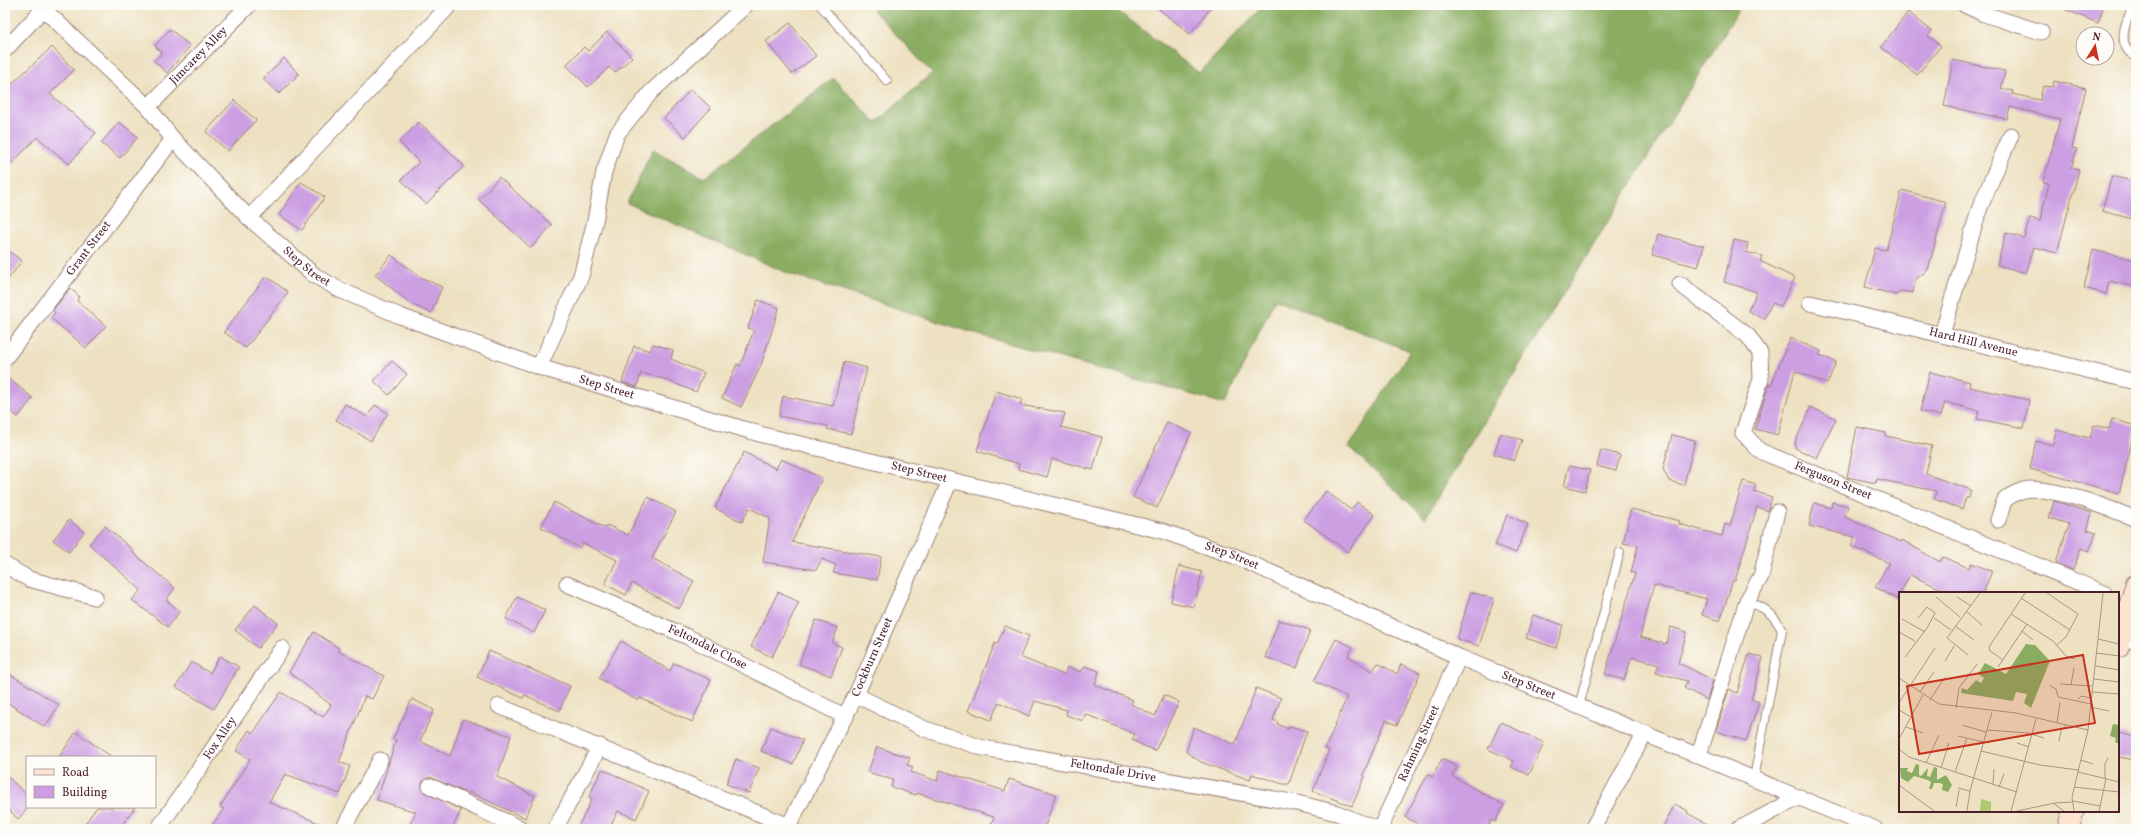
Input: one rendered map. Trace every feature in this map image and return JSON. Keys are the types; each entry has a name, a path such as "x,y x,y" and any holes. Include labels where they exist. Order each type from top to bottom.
{"main road":[{"path":"2125,642 2128,596"},
{"path":"2068,829 2073,812"}],"street":[{"name":"Jimcarey Alley","path":"148,107 249,5"},
{"path":"249,218 450,5"},
{"path":"539,366 581,276 595,221 604,172 617,134 651,92 746,5"},
{"path":"1965,5 1984,14 2041,32"},
{"name":"Step Street","path":"43,6 148,107 172,139 249,218 314,275 338,288 400,316 539,366 763,435 1162,531 1191,541 1234,556 1459,657 1875,829"},
{"path":"5,50 43,6"},
{"path":"1942,334 1980,207 2011,135"},
{"name":"Grant Street","path":"5,358 172,139"},
{"name":"Ferguson Street","path":"1680,284 1748,336 1760,353 1761,379 1743,433 1760,451 2102,592"},
{"name":"Hard Hill Avenue","path":"1810,303 2136,382"},
{"name":"Cockburn Street","path":"788,827 846,717 950,481"},
{"path":"1998,520 2006,500 2029,489 2102,506 2136,519"},
{"path":"1699,755 1747,600 1761,576 1777,512"},
{"path":"5,565 29,579 95,597"},
{"name":"Feltondale Close","path":"567,584 688,637 846,717"},
{"name":"Fox Alley","path":"158,829 282,648"},
{"name":"Rahming Street","path":"1380,829 1459,657"},
{"name":"Feltondale Drive","path":"856,695 925,729 984,748 1297,803 1337,813 1376,829"},
{"path":"499,706 600,746 788,827"},
{"path":"1592,829 1645,733"},
{"path":"555,829 600,746"},
{"path":"344,829 380,760"},
{"path":"430,786 522,829"},
{"path":"1739,829 1800,797"}],"lane":[{"path":"820,5 887,81"},
{"path":"2134,5 2126,21 2124,38 2125,48 2128,53 2136,57"},
{"path":"1579,706 1620,552"},
{"path":"1747,600 1763,608 1774,616 1782,630 1754,778"}],"green space":[{"path":"878,5 1110,5 1199,73 1264,5 1741,6 1425,518 1349,447 1410,351 1275,299 1225,404 983,336 790,274 627,203 653,149 704,178 833,78 876,123 932,73 873,10"}],"building":[{"path":"1154,5 1213,5 1190,34"},
{"path":"2054,5 2104,5 2098,23"},
{"path":"1908,12 1932,31 1928,36 1941,46 1917,75 1881,47"},
{"path":"790,23 816,56 792,74 766,41"},
{"path":"170,29 190,46 167,73 154,61 162,53 155,46"},
{"path":"607,32 632,57 615,73 609,67 588,87 566,65 584,47 588,51"},
{"path":"52,47 74,70 50,94 96,133 69,164 37,137 5,171 5,90"},
{"path":"284,58 299,74 279,94 263,79"},
{"path":"1953,60 2005,71 2001,89 2013,91 2012,94 2040,100 2043,86 2053,87 2054,81 2086,88 2072,148 2077,149 2071,168 2079,170 2057,253 2034,247 2026,273 1997,265 2006,233 2024,238 2030,218 2040,221 2049,184 2043,183 2060,119 2010,107 2007,119 1944,106"},
{"path":"691,89 711,108 685,137 664,118"},
{"path":"234,100 256,120 228,151 206,132"},
{"path":"119,122 138,137 120,158 101,143"},
{"path":"419,122 464,166 426,204 401,180 419,162 399,142"},
{"path":"2112,176 2136,182 2136,220 2102,211"},
{"path":"499,177 552,225 531,248 479,200"},
{"path":"301,182 325,197 302,230 279,215"},
{"path":"1902,190 1946,202 1928,270 1915,280 1913,293 1902,291 1896,295 1865,287 1875,248 1886,250"},
{"path":"1658,234 1704,246 1698,267 1652,255"},
{"path":"1734,240 1748,243 1746,252 1762,256 1760,261 1795,278 1781,306 1772,303 1764,319 1748,311 1757,292 1724,282"},
{"path":"5,248 22,261 5,283"},
{"path":"2093,250 2136,260 2136,287 2109,281 2106,294 2084,288"},
{"path":"391,255 420,277 442,287 431,313 413,305 375,275"},
{"path":"266,276 288,292 246,348 224,332"},
{"path":"70,288 79,296 77,301 106,326 86,348 51,318 55,313 53,310"},
{"path":"758,300 779,308 761,365 741,407 722,398 737,364 740,366 754,330 748,328"},
{"path":"1790,338 1821,351 1819,355 1836,362 1827,384 1795,371 1778,435 1755,429 1769,384 1771,385"},
{"path":"653,344 673,350 671,359 704,373 696,392 664,379 641,373 637,387 622,382 634,346 650,351"},
{"path":"392,361 407,374 389,395 374,381"},
{"path":"844,362 867,368 851,434 827,429 828,426 779,416 783,396 833,406"},
{"path":"1930,372 1970,382 1969,387 2029,400 2024,428 1977,419 1979,411 1945,402 1941,416 1920,411"},
{"path":"5,376 33,398 18,417 5,407"},
{"path":"996,391 1022,399 1020,405 1065,413 1061,427 1102,437 1093,470 1052,459 1047,477 1018,469 1019,464 977,451"},
{"path":"345,404 367,417 375,405 388,413 371,441 336,420"},
{"path":"1811,407 1836,419 1817,458 1795,448 1795,442"},
{"path":"2112,419 2136,426 2119,493 2030,469 2036,441 2053,445 2056,430 2090,438 2094,425 2109,429"},
{"path":"1167,422 1191,433 1157,508 1133,497"},
{"path":"1857,427 1886,433 1886,436 1932,446 1926,474 1971,490 1969,498 1966,498 1962,509 1934,499 1936,491 1877,479 1876,483 1847,477"},
{"path":"1501,433 1522,440 1514,461 1494,454"},
{"path":"1672,435 1695,440 1684,485 1669,481 1663,469"},
{"path":"1601,450 1620,455 1616,471 1597,466"},
{"path":"744,452 776,469 781,459 822,478 792,542 881,557 877,580 833,573 836,565 822,559 816,570 763,562 770,518 749,508 742,522 715,508"},
{"path":"1569,466 1590,470 1585,491 1564,486"},
{"path":"1743,481 1756,485 1754,491 1772,497 1768,511 1757,507 1735,581 1733,580 1720,621 1702,615 1707,599 1654,585 1640,637 1666,644 1671,627 1687,632 1678,663 1713,680 1707,700 1684,688 1687,681 1656,672 1659,664 1632,657 1624,680 1605,674 1635,573 1631,572 1638,546 1623,543 1631,509 1680,521 1679,524 1722,536 1725,524 1730,526"},
{"path":"1326,491 1351,510 1357,502 1375,515 1348,552 1304,520"},
{"path":"648,497 676,512 652,558 694,581 679,609 632,583 626,595 605,584 617,560 583,543 580,548 541,527 554,502 605,528 607,525 628,535"},
{"path":"2054,501 2092,513 2087,530 2096,533 2089,551 2081,548 2073,570 2056,563 2069,524 2049,518"},
{"path":"1832,502 1848,506 1845,517 1901,542 1902,540 1940,562 1943,557 1969,568 1971,563 1992,571 1983,592 1949,592 1910,575 1901,592 1899,592 1897,599 1875,587 1889,563 1851,546 1855,537 1809,526 1814,503 1831,508"},
{"path":"1507,515 1528,524 1516,553 1495,545"},
{"path":"69,520 84,532 69,552 53,540"},
{"path":"105,526 134,551 132,552 175,588 166,600 180,611 168,627 132,600 141,590 89,544"},
{"path":"1179,566 1202,572 1194,607 1171,602"},
{"path":"778,592 799,602 772,657 751,647"},
{"path":"1471,592 1494,599 1479,646 1457,639"},
{"path":"517,597 545,610 534,633 506,619"},
{"path":"255,605 278,623 258,648 235,630"},
{"path":"1533,615 1563,625 1556,648 1526,638"},
{"path":"816,620 838,628 832,643 842,647 831,676 799,664"},
{"path":"1279,620 1310,630 1297,668 1265,657"},
{"path":"1005,626 1029,636 1020,657 1064,675 1067,667 1081,672 1085,666 1099,671 1095,685 1133,700 1131,704 1155,716 1164,695 1179,702 1155,751 1132,740 1135,734 1085,714 1083,721 1066,715 1067,710 1035,701 1029,716 999,702 991,720 968,711 995,643 997,644"},
{"path":"314,632 339,648 338,651 384,676 372,699 365,696 339,762 350,766 340,794 285,774 269,802 332,829 209,829 224,809 220,807 250,759 236,751 249,730 253,733 281,692 323,717 331,705 289,672"},
{"path":"1336,639 1353,647 1348,656 1372,671 1378,663 1397,674 1401,664 1420,673 1397,725 1386,720 1352,806 1313,791 1329,750 1325,749 1347,697 1314,681"},
{"path":"621,641 670,671 674,663 711,680 692,722 640,698 638,701 599,678"},
{"path":"489,651 570,686 559,711 525,695 523,698 477,677"},
{"path":"1749,654 1763,658 1751,699 1759,702 1746,741 1716,731 1729,689 1737,693"},
{"path":"220,656 239,667 214,709 176,687 191,662 210,673"},
{"path":"5,671 59,705 45,727 5,701"},
{"path":"1256,688 1281,698 1273,720 1278,722 1277,724 1288,729 1290,726 1307,731 1289,784 1283,784 1252,774 1250,780 1201,762 1186,752 1194,727 1235,745"},
{"path":"412,699 434,710 420,741 450,756 463,719 511,736 497,777 535,796 525,818 469,792 468,794 430,777 422,783 423,791 461,810 452,829 421,829 410,824 416,812 377,800 396,740 393,739"},
{"path":"1501,722 1544,743 1529,775 1511,767 1514,761 1488,749"},
{"path":"771,727 803,740 793,764 761,751"},
{"path":"76,732 111,756 60,756"},
{"path":"2119,733 2136,737 2136,760 2119,757"},
{"path":"877,747 910,758 907,765 913,767 911,772 937,781 940,770 1005,791 1009,779 1056,794 1044,829 1006,829 991,824 994,817 917,793 916,795 891,787 893,780 868,772"},
{"path":"736,759 759,768 749,793 726,784"},
{"path":"1442,759 1457,767 1452,776 1504,805 1495,822 1491,820 1487,829 1428,829 1405,817 1428,774 1432,777"},
{"path":"602,769 649,791 636,819 618,811 609,829 577,829 592,799 589,797"},
{"path":"5,774 26,794 27,809 18,819 5,806"},
{"path":"1675,804 1688,811 1687,813 1716,829 1662,829"},
{"path":"96,808 134,808 119,829 81,829"}]}
